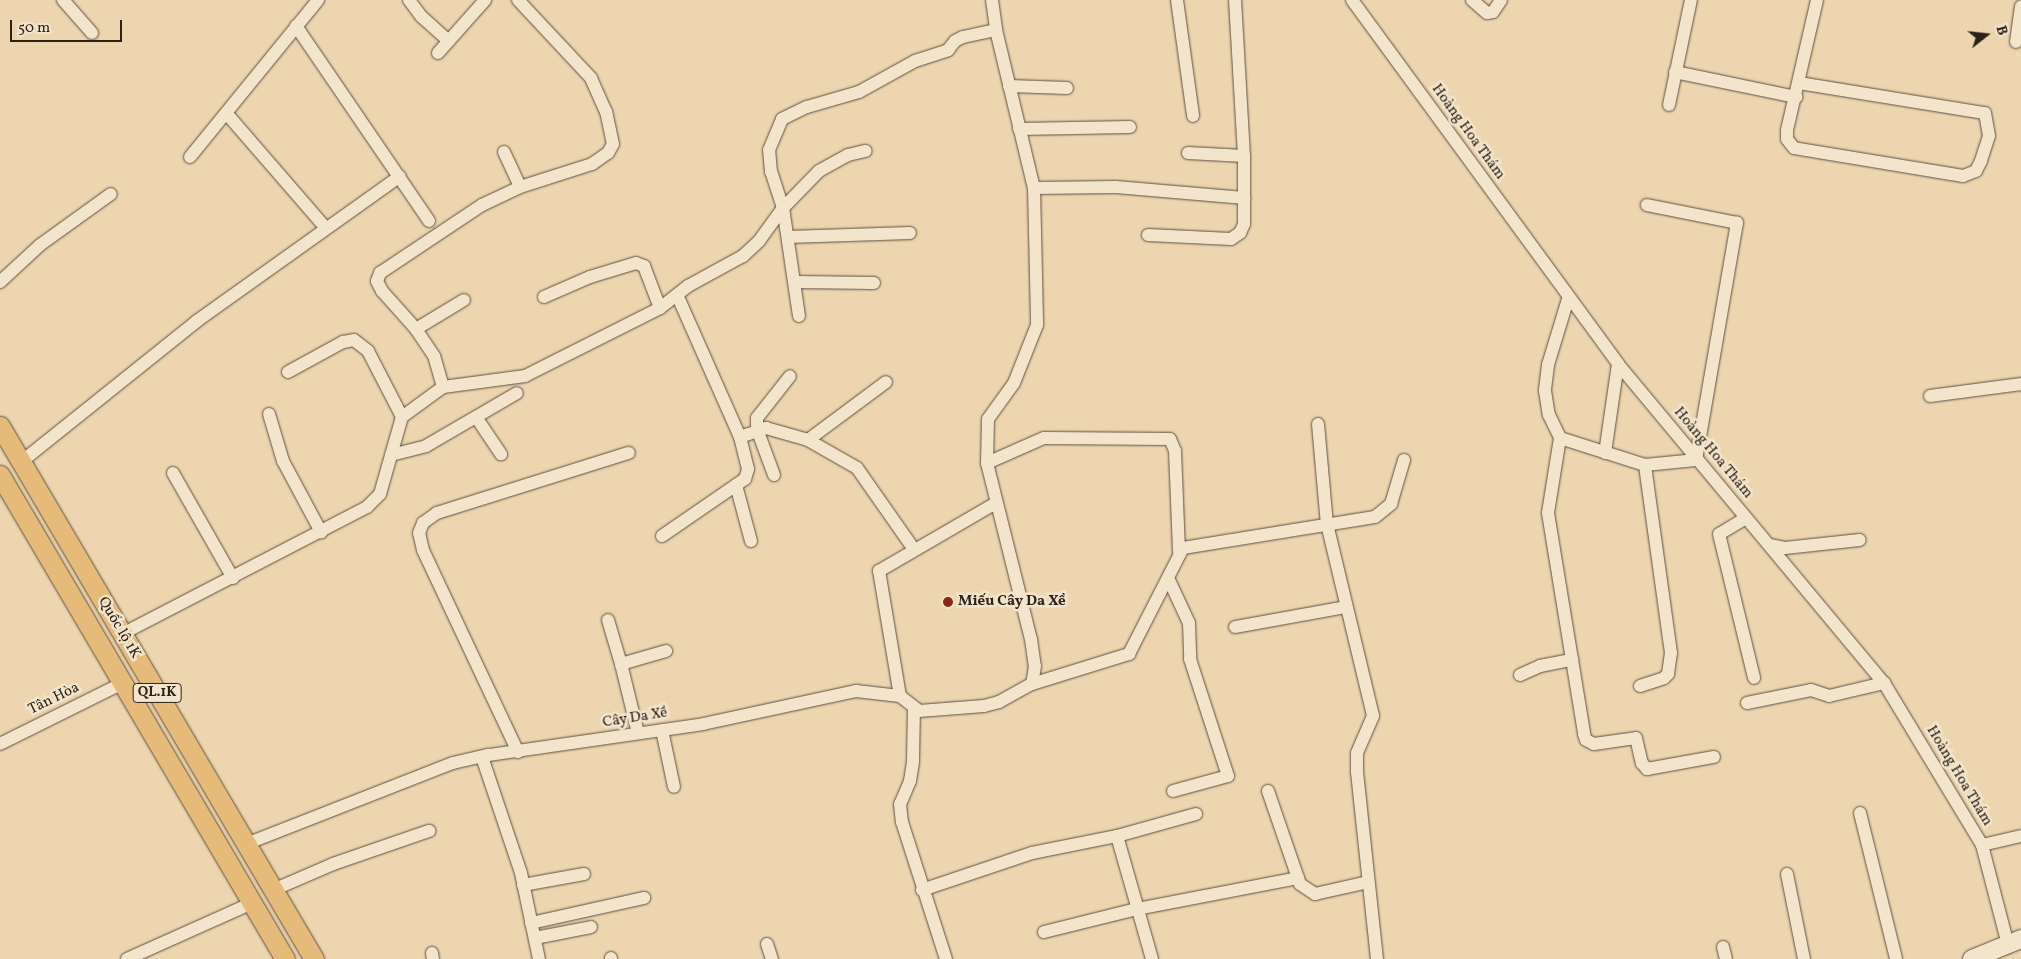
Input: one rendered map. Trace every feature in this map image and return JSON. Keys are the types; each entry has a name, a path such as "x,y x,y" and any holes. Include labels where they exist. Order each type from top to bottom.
{"main road":[{"name":"Quốc lộ 1K","path":"2,435 21,462 314,959"},
{"name":"Quốc lộ 1K","path":"0,475 286,959"},
{"path":"1972,959 2015,942"}],"street":[{"path":"63,0 92,33"},
{"path":"190,157 227,114 318,0"},
{"path":"409,0 422,17 449,41"},
{"path":"438,53 485,0"},
{"path":"443,387 434,356 416,329 382,292 377,281 380,273 482,205 520,187 592,164 608,153 613,144 606,112 591,78 518,0"},
{"path":"992,0 996,30 1034,188 1037,325 1014,383 988,419 987,463 1031,639 1035,666 1032,684"},
{"path":"1177,0 1193,116"},
{"path":"1148,235 1231,239 1240,233 1244,224 1244,156 1235,0"},
{"name":"Hoàng Hoa Thám","path":"1352,0 1568,299 1618,364 1696,460 1771,546 1884,683 1982,845 2015,942"},
{"path":"1472,0 1487,13 1493,12 1501,0"},
{"path":"1669,105 1691,0"},
{"path":"1799,83 1979,112 1987,117 1988,136 1976,171 1963,176 1794,148 1787,139 1799,83 1817,0"},
{"path":"2016,42 2021,6"},
{"path":"296,26 429,221"},
{"path":"799,316 796,282 783,208 771,172 769,150 782,119 807,108 859,92 915,61 948,50 955,41 963,37 996,30"},
{"path":"1675,72 1796,97"},
{"path":"1009,86 1067,88"},
{"path":"227,114 326,227"},
{"path":"1019,129 1130,128"},
{"path":"122,634 367,507 380,494 402,416 443,387 524,376 660,308 677,295 743,256 759,241 783,208 819,171 848,155 866,151"},
{"path":"504,152 520,187"},
{"path":"1188,153 1244,156"},
{"path":"21,462 197,321 326,227 400,176"},
{"path":"1034,188 1116,187 1245,198"},
{"path":"0,282 40,245 111,194"},
{"path":"1560,438 1645,466 1696,460 1737,223 1647,205"},
{"path":"788,238 910,232"},
{"path":"544,297 590,277 636,263 644,266 660,308"},
{"path":"796,282 874,283"},
{"path":"662,536 745,479 748,469 740,436 677,295"},
{"path":"1568,299 1548,365 1545,391 1548,415 1560,438 1548,513 1584,734 1590,743 1636,738 1642,763 1647,769 1714,757"},
{"path":"416,329 464,300"},
{"path":"288,372 343,342 354,340 368,351 402,416"},
{"path":"1605,453 1618,364"},
{"path":"774,475 757,429 758,415 790,376"},
{"path":"808,440 886,382"},
{"path":"1930,396 2021,384"},
{"path":"391,455 426,446 517,394"},
{"path":"269,414 283,462 321,532"},
{"path":"476,417 501,454"},
{"path":"1318,424 1327,524 1373,716 1357,754 1377,959"},
{"path":"740,436 757,429 777,429 808,440 857,468 913,548"},
{"path":"987,463 1044,438 1170,439 1175,450 1179,552 1169,580 1129,654 1032,684 1016,695 984,706 940,711 914,708 900,696 877,575 881,569 913,548 996,503"},
{"path":"518,752 423,550 419,533 423,523 437,512 629,453"},
{"path":"1179,552 1193,545 1327,524 1385,512 1391,504 1404,460"},
{"path":"1640,686 1664,678 1671,663 1645,466"},
{"path":"173,473 233,578"},
{"path":"736,485 752,541"},
{"path":"1746,518 1719,534 1754,678"},
{"path":"1771,546 1785,548 1860,540"},
{"path":"1169,580 1189,623 1190,659 1228,776 1173,792"},
{"path":"1235,627 1346,607"},
{"path":"608,620 638,733"},
{"path":"621,664 666,651"},
{"path":"1520,675 1540,666 1572,660"},
{"name":"Tân Hòa","path":"0,744 123,683"},
{"path":"1747,703 1811,690 1829,696 1884,683"},
{"name":"Cây Da Xề","path":"246,844 453,762 482,756 662,730 856,691 900,696"},
{"path":"914,708 913,762 910,781 900,804 902,822 922,890 946,959"},
{"path":"662,730 674,787"},
{"path":"482,756 523,886 539,959"},
{"path":"1268,791 1300,884 1315,894 1368,882"},
{"path":"1860,813 1896,959"},
{"path":"922,890 1032,853 1116,836 1196,814"},
{"path":"274,890 333,864 429,831"},
{"path":"1116,836 1152,959"},
{"path":"1982,845 2021,836"},
{"path":"523,886 584,874"},
{"path":"1787,874 1804,959"},
{"path":"1044,932 1137,909 1298,878"},
{"path":"531,923 644,898"},
{"path":"127,959 252,903"},
{"path":"535,938 591,927"},
{"path":"767,944 772,959"}],"place":[{"name":"Miếu Cây Da Xề","path":"948,602"}]}
